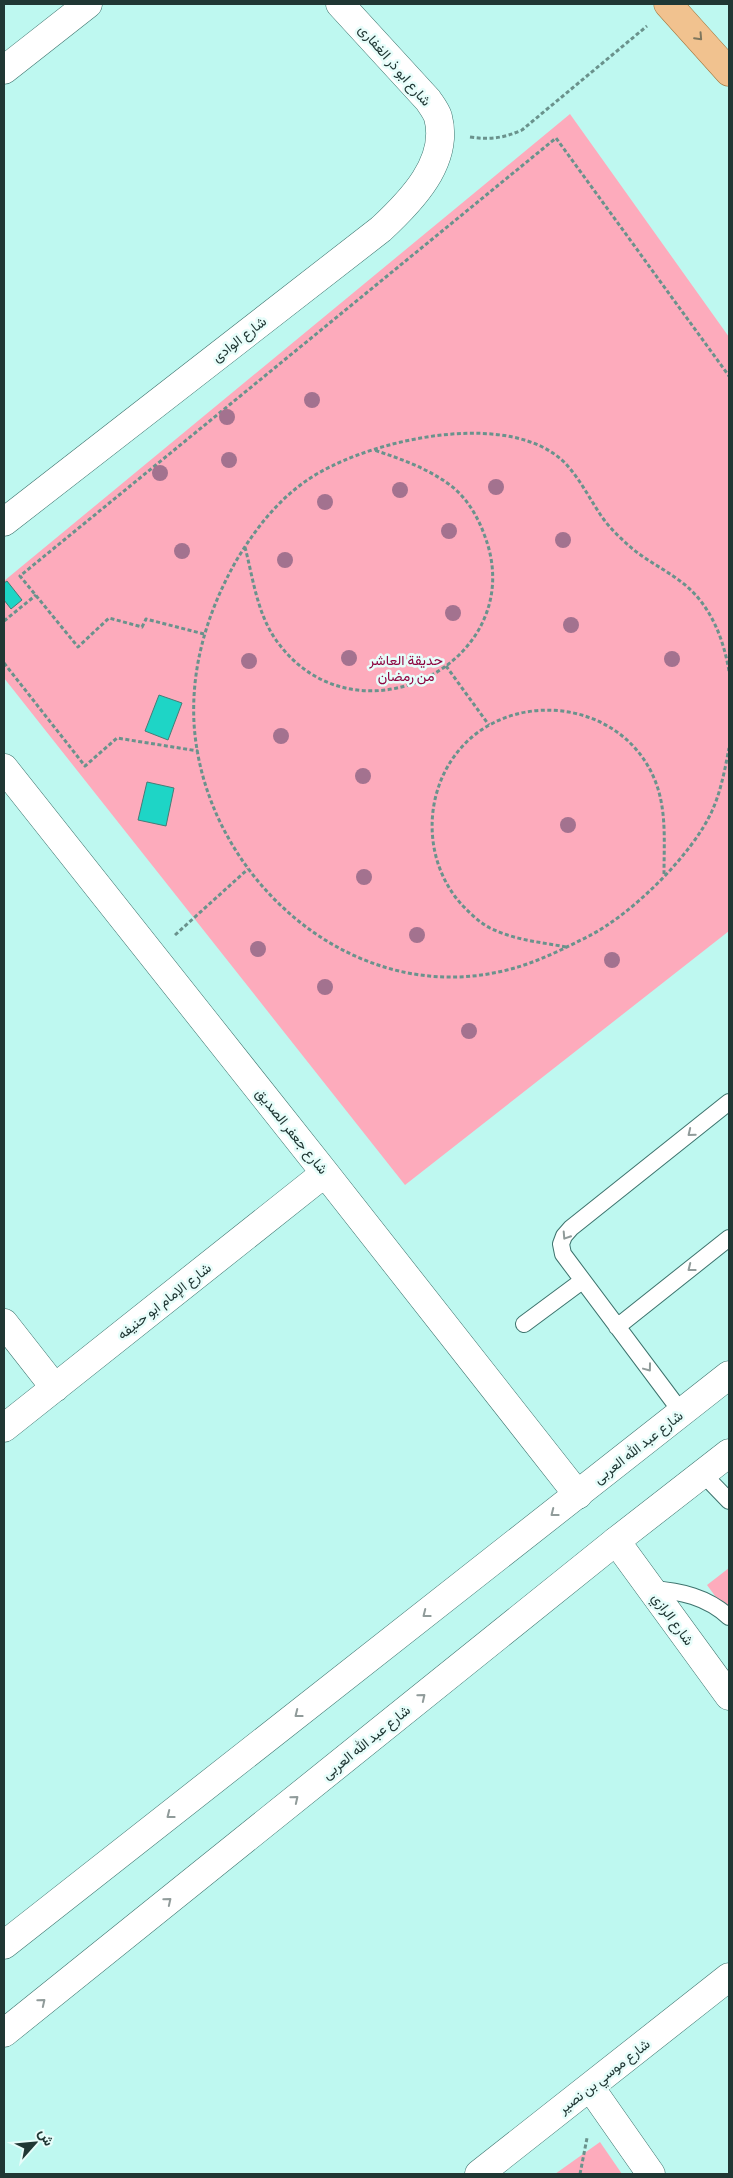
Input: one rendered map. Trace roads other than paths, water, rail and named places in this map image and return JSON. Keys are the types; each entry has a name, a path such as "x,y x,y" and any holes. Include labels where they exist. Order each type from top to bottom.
{"main road":[{"path":"669,5 729,72"}],"street":[{"path":"4,70 88,4"},
{"name":"شارع ابو ذر الغفارى","path":"340,4 428,100 438,116 440,131"},
{"name":"شارع الوادى","path":"4,522 381,229 418,190 435,156 440,131"},
{"name":"شارع جعفر الصديق","path":"4,768 578,1495"},
{"name":"شارع الإمام ابو حنيفه","path":"4,1428 325,1173"},
{"path":"4,1323 55,1388"},
{"name":"شارع عبد الله العربى","path":"4,1946 682,1413 729,1374"},
{"name":"شارع عبد الله العربى","path":"4,2033 616,1541 729,1453"},
{"name":"شارع الرازي","path":"616,1541 729,1696"},
{"name":"شارع موسي بن نصير","path":"479,2174 729,1977"},
{"path":"590,2087 651,2174"}],"lane":[{"path":"682,1413 582,1281 563,1254 561,1244 564,1236 729,1102"},
{"path":"617,1327 729,1238"},
{"path":"524,1324 582,1281"},
{"path":"703,1474 729,1500"},
{"path":"651,1589 669,1590 702,1599 716,1605 729,1617"}],"park label":[{"name":"حديقة العاشر من رمضان","path":"406,668"}]}
